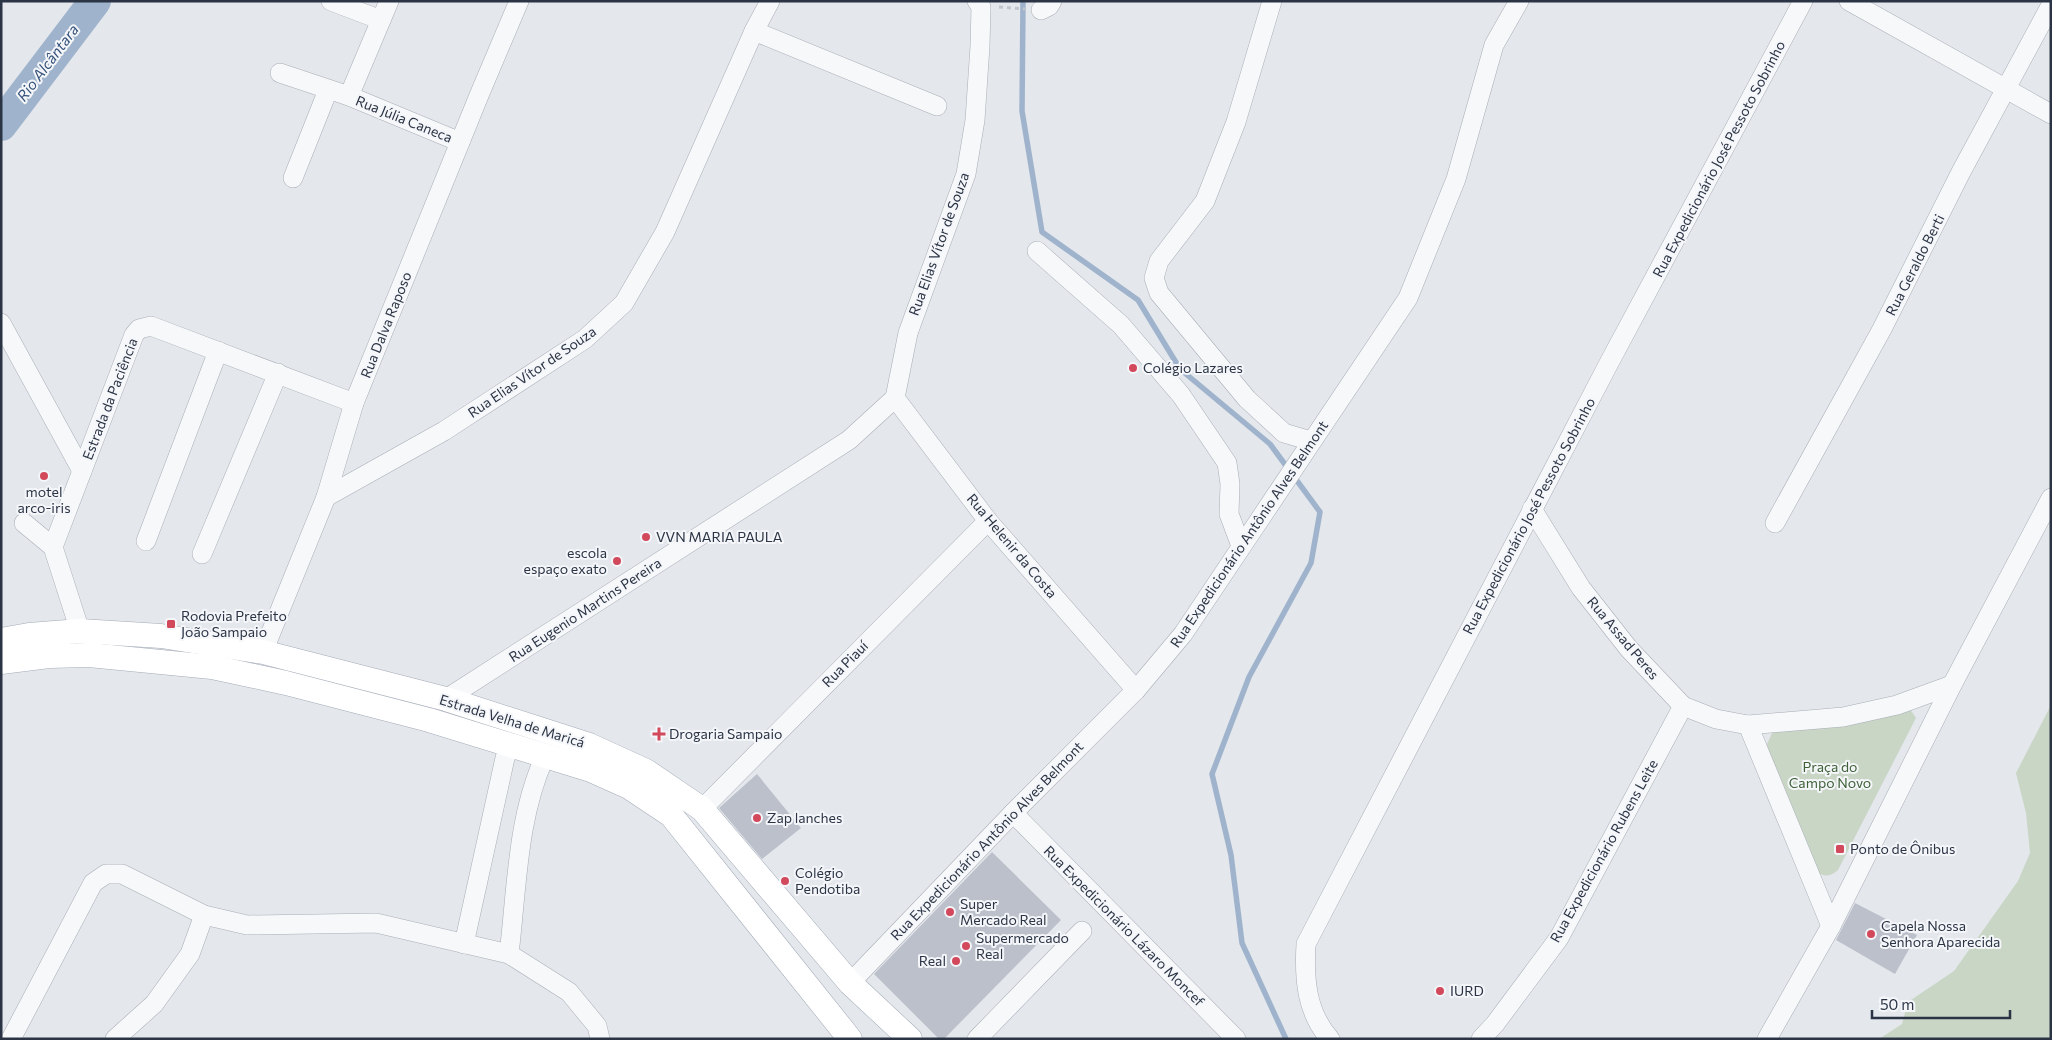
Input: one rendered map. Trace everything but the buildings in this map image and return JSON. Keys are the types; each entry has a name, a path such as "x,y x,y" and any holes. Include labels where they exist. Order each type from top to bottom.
{"main road":[{"name":"Estrada Velha de Maricá","path":"1,640 29,634 80,630 161,636 263,652 446,699 589,745 646,771 702,809 850,983 910,1039"},
{"name":"Estrada Velha de Maricá","path":"1,662 49,656 90,655 212,668 324,693 546,754 591,770 629,787 671,816 850,1039"}],"street":[{"path":"331,1 381,20"},
{"name":"Rua Júlia Caneca","path":"348,96 389,1"},
{"name":"Rua Dalva Raposo","path":"263,652 326,498 354,403 519,1"},
{"name":"Rua Elias Vítor de Souza","path":"326,498 444,431 585,339 624,303 665,232 754,31 770,1"},
{"path":"1272,1 1236,122 1204,201 1159,261 1154,278 1160,293 1247,399 1284,433 1309,445"},
{"name":"Rua Expedicionário Antônio Alves Belmont","path":"850,983 1013,812 1136,690 1183,634 1258,519 1408,298 1456,179 1494,45 1518,1"},
{"name":"Rua Expedicionário José Pessoto Sobrinho","path":"1330,1039 1310,1003 1304,974 1306,944 1532,509 1803,1"},
{"path":"1849,1 2051,114"},
{"name":"Rua Elias Vítor de Souza","path":"895,398 908,333 966,174 975,120 981,7 984,4"},
{"name":"Rua Geraldo Berti","path":"1775,523 1882,329 1961,172 2051,4"},
{"path":"754,31 937,106"},
{"name":"Rua Júlia Caneca","path":"280,73 348,96 460,142"},
{"path":"293,178 328,90"},
{"path":"1037,251 1121,325 1181,395 1227,463 1230,484 1229,514 1241,546"},
{"path":"1,323 82,471"},
{"name":"Estrada da Paciência","path":"53,547 134,335 139,330 151,326 354,403"},
{"path":"146,541 218,350"},
{"path":"202,554 278,373"},
{"name":"Rua Helenir da Costa","path":"895,398 988,521 1136,690"},
{"name":"Rua Eugenio Martins Pereira","path":"446,699 849,440 895,398"},
{"path":"1767,1039 1831,926 1952,685 2051,498"},
{"name":"Rua Assad Peres","path":"1532,509 1581,588 1629,649 1683,706 1716,719 1748,725 1843,716 1897,705 1952,685"},
{"name":"Rua Piauí","path":"702,809 988,521"},
{"path":"24,523 53,547 80,630"},
{"name":"Rua Expedicionário Rubens Leite","path":"1481,1039 1495,1024 1559,938 1683,706"},
{"path":"1748,725 1831,926"},
{"path":"464,944 510,744"},
{"path":"509,954 526,814 546,754"},
{"name":"Rua Expedicionário Lázaro Moncef","path":"1013,812 1236,1039"},
{"path":"11,1039 93,883 106,874 122,874 204,915 247,925 376,924 509,954 569,992 597,1026 600,1039"},
{"path":"115,1039 154,1004 190,954 204,915"},
{"path":"977,1039 1082,931"}],"path":[{"path":"984,4 1046,6"}],"green space":[{"path":"2051,705 2051,1039 1879,1039 1902,1024 1908,1002 1954,971 2018,881 2030,853 2026,813 2016,773"},
{"name":"Praça do Campo Novo","path":"1910,709 1916,718 1838,870 1828,875 1818,873 1768,752 1767,744 1773,731"}],"waterway":[{"name":"Rio Alcântara","path":"1,125 95,1"},
{"path":"1023,1 1022,111 1042,232 1138,300 1180,369 1270,444 1320,512 1311,563 1249,677 1212,774 1231,855 1242,943 1286,1039"}],"place":[{"name":"Colégio Lazares","path":"1133,368"},
{"name":"motel arco-iris","path":"44,476"},
{"name":"VVN MARIA PAULA","path":"646,537"},
{"name":"escola espaço exato","path":"617,561"},
{"name":"Rodovia Prefeito João Sampaio","path":"171,624"},
{"name":"Drogaria Sampaio","path":"659,734"},
{"name":"Zap lanches","path":"757,818"},
{"name":"Ponto de Ônibus","path":"1840,849"},
{"name":"Colégio Pendotiba","path":"785,881"},
{"name":"Super Mercado Real","path":"950,912"},
{"name":"Capela Nossa Senhora Aparecida","path":"1871,934"},
{"name":"Supermercado Real","path":"966,946"},
{"name":"Real","path":"956,961"},
{"name":"IURD","path":"1440,991"}]}
